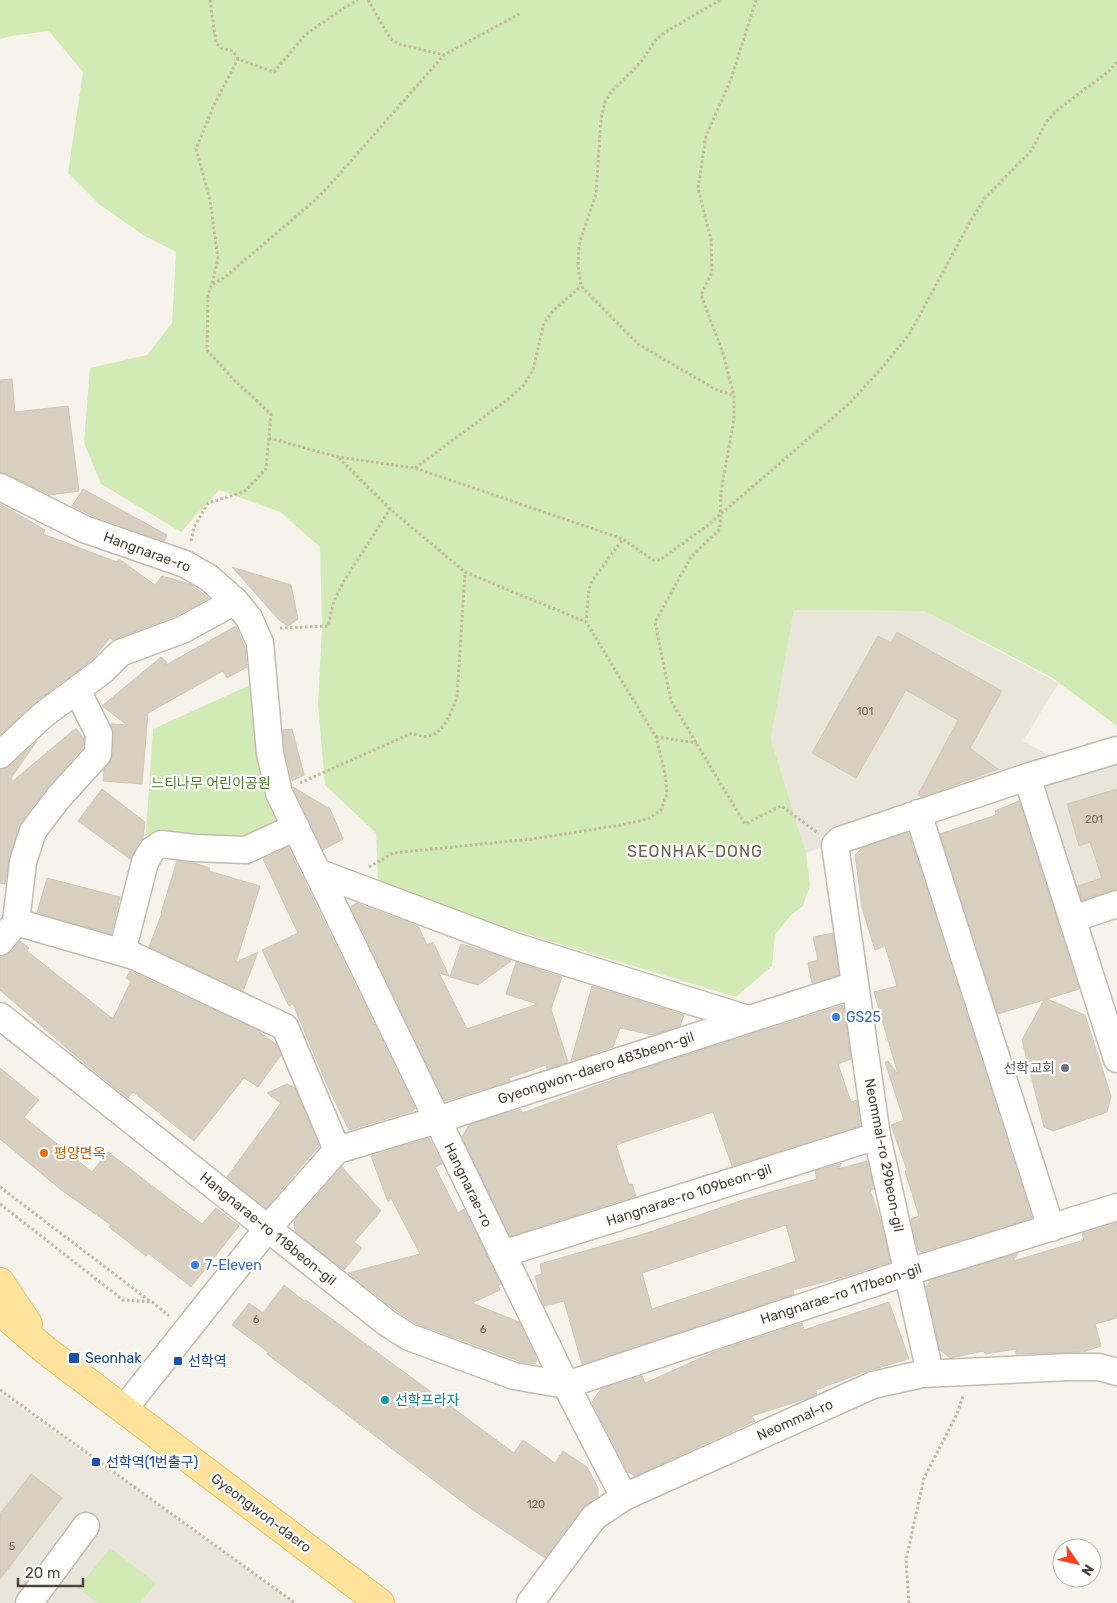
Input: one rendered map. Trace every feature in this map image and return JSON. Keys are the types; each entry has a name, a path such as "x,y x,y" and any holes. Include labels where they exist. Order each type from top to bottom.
{"main road":[{"path":"0,1282 44,1348"},
{"name":"Gyeongwon-daero","path":"0,1311 44,1348 380,1603"},
{"path":"0,1328 44,1348"}],"street":[{"name":"Hangnarae-ro","path":"0,487 84,530 185,564 209,578 235,601 249,618 260,642 270,754 279,793 566,1385 624,1497"},
{"path":"0,754 43,716 102,671 120,653 182,630 235,601"},
{"path":"0,942 16,922 24,862 33,830 58,798 98,754 99,734 77,690"},
{"path":"835,845 840,840 1027,777 1117,750"},
{"path":"1027,777 1117,1059"},
{"path":"918,814 1051,1228"},
{"path":"122,952 145,862 152,850 161,844 194,848 246,850 296,827"},
{"name":"Neommal-ro 29beon-gil","path":"835,845 877,1136 930,1373"},
{"path":"317,872 514,946 748,1019"},
{"path":"1072,919 1117,904"},
{"path":"16,922 134,956 286,1027 337,1150 268,1228 124,1409"},
{"name":"Gyeongwon-daero 483beon-gil","path":"337,1150 437,1120 855,984"},
{"name":"Hangnarae-ro 118beon-gil","path":"0,1016 386,1323 409,1337 514,1376 566,1385"},
{"name":"Hangnarae-ro 109beon-gil","path":"502,1254 877,1136"},
{"name":"Hangnarae-ro 117beon-gil","path":"566,1385 908,1272 1117,1207"},
{"name":"Neommal-ro","path":"530,1603 594,1517 624,1497 873,1385 930,1373 1069,1367 1099,1367 1117,1372"},
{"path":"29,1603 86,1526"}],"path":[{"path":"210,0 216,43 221,48 233,51 238,59 274,72 305,35 358,0"},
{"path":"368,0 390,38 398,44 444,55"},
{"path":"720,0 667,30 656,39 641,62 612,91 605,102 601,119 596,194 579,248 578,265 581,286 638,344 715,389 734,396"},
{"path":"756,0 730,79 706,136 698,188 711,240 712,272 701,295 723,353 734,396 734,419 721,492 720,529 691,557 655,622 671,701 745,824 781,806 835,845"},
{"path":"212,284 224,278 315,200 444,55 522,13"},
{"path":"185,564 194,528 208,503 244,492 266,469 271,414 233,379 207,350 208,294 218,259 210,200 196,149 214,106 238,59"},
{"path":"268,438 338,457 415,468 623,540 653,560 660,560 721,515 850,404 910,333 985,198 1031,152 1047,121 1056,111 1117,62"},
{"path":"415,468 507,400 524,384 533,370 544,323 553,311 581,286"},
{"path":"338,457 390,509 465,572 586,622 656,737 665,774 667,794 661,810 648,819 532,839 393,854 363,870 352,885"},
{"path":"254,629 328,626 334,601 344,581 390,509"},
{"path":"586,622 589,589 592,581 623,540"},
{"path":"279,793 412,733 427,737 437,733 450,715 457,698 465,572"},
{"path":"656,737 697,743"},
{"path":"0,1187 187,1329"},
{"path":"0,1204 123,1300 152,1302"},
{"path":"909,1603 906,1560 924,1478 957,1414 970,1371"},
{"path":"0,1390 295,1603"}],"shaded area":[{"path":"794,610 924,611 1059,683 1023,741 1067,765 1117,751 1117,904 1072,919 1027,778 806,853 771,739"},
{"path":"0,1393 294,1603 0,1603"}],"green space":[{"path":"0,0 1117,0 1117,726 1051,677 924,611 794,610 771,739 806,853 810,885 803,906 791,915 775,935 772,966 736,997 477,919 378,882 376,833 325,785 318,704 322,628 320,547 280,512 219,490 181,532 101,484 84,443 90,368 147,355 172,323 176,252 143,235 99,204 68,173 83,72 49,31 0,39"},
{"name":"느티나무 어린이공원","path":"261,680 293,826 245,848 145,845 153,729"},
{"path":"110,1548 156,1583 140,1603 97,1603 78,1588"}],"building":[{"path":"12,379 15,412 68,406 79,491 50,495 0,472 0,380"},
{"path":"83,489 167,535 164,541 93,516 72,506"},
{"path":"0,504 45,530 43,534 117,562 119,559 155,585 162,576 190,584 209,598 176,616 113,640 110,638 92,660 34,703 0,735"},
{"path":"232,567 291,585 298,619 288,626 279,620"},
{"path":"236,626 245,647 247,667 227,678 223,671 148,713 142,784 103,781 104,769 109,764 113,755 114,735 111,724 127,725 102,706 161,657 167,662 164,666"},
{"path":"897,632 1002,691 970,748 998,769 922,797 918,795 958,720 906,690 856,778 812,753 878,636 891,643"},
{"path":"76,728 84,739 83,748 46,789 21,822 9,858 5,884 0,883 0,770 10,766 37,741 11,778 13,781"},
{"path":"292,729 304,775 292,781 285,751 283,730"},
{"path":"293,787 330,809 343,839 323,850"},
{"path":"102,789 145,822 143,838 130,859 78,821"},
{"path":"1117,789 1117,889 1082,900 1078,886 1102,878 1090,842 1079,846 1067,804"},
{"path":"1019,801 1079,989 1047,999 1085,1015 1111,1096 1107,1112 1053,1131 1044,1127 1022,1040 1044,1000 998,1014 940,834 996,815 995,811"},
{"path":"907,833 909,834 1032,1218 921,1252 918,1250 911,1219 919,1216 905,1171 907,1170 891,1125 904,1120 885,1062 888,1061 898,1074 874,992 897,986 885,946 875,950 862,908 855,855 862,848"},
{"path":"288,847 415,1108 413,1111 349,1130 328,1087 293,1004 289,1006 262,950 298,933 263,859"},
{"path":"177,861 194,863 210,868 209,871 260,886 236,962 258,952 243,991 149,947 162,913"},
{"path":"47,878 120,897 111,934 37,913"},
{"path":"356,903 418,926 427,945 433,942 449,976 439,973 467,1029 537,1004 506,994 516,962 562,977 551,1009 568,1062 547,1069 546,1065 509,1078 510,1081 445,1101 351,907"},
{"path":"833,933 839,975 812,983 808,963 818,960 813,937"},
{"path":"20,941 29,948 27,951 113,1019 131,981 126,978 130,971 257,1030 277,1045 281,1055 258,1087 244,1078 194,1141 133,1092 128,1098 84,1063 0,990 0,957 6,956 11,952"},
{"path":"461,944 511,961 478,985 450,977"},
{"path":"592,986 684,1015 680,1026 652,1035 620,1028 613,1047 571,1061"},
{"path":"843,1005 851,1059 838,1064 851,1102 857,1100 860,1126 732,1166 713,1112 616,1145 629,1185 632,1184 636,1196 510,1236 462,1137 469,1125 521,1109 522,1113 631,1073"},
{"path":"0,1068 39,1100 24,1117 92,1172 108,1152 202,1224 216,1208 239,1226 191,1287 148,1253 146,1256 109,1227 111,1225 60,1189 0,1139"},
{"path":"287,1084 295,1088 319,1146 266,1208 227,1177 281,1103 267,1093"},
{"path":"429,1138 442,1164 435,1167 458,1213 464,1209 501,1284 498,1285 500,1290 472,1303 519,1322 537,1360 535,1364 522,1362 417,1324 391,1307 348,1273 420,1254 391,1198 388,1202 371,1156"},
{"path":"867,1161 874,1189 870,1190 882,1225 890,1262 847,1276 793,1290 794,1294 582,1364 564,1301 544,1306 535,1276 542,1274 540,1264 647,1233 743,1200 817,1179 815,1171 842,1163 838,1169","holes":["786,1225 796,1261 652,1309 642,1273"]},
{"path":"342,1167 381,1211 354,1242 362,1248 344,1270 296,1232 294,1226 295,1220"},
{"path":"1117,1223 1117,1318 1095,1324 1101,1346 1083,1352 1016,1354 1016,1349 985,1354 984,1351 950,1358 940,1350 926,1287 931,1280 1018,1253 1013,1261 1084,1240 1082,1234"},
{"name":"선학프라자","path":"284,1285 514,1453 523,1440 555,1463 563,1451 587,1467 598,1488 598,1496 582,1508 545,1558 473,1510 267,1354 268,1352 232,1325 249,1303 263,1313"},
{"path":"889,1302 909,1359 867,1371 816,1390 817,1394 805,1399 752,1416 755,1421 635,1476 628,1472 592,1402 601,1389 642,1376 645,1383 714,1352 802,1323 804,1330"},
{"path":"31,1474 62,1498 0,1579 0,1514"}],"place":[{"name":"GS25","path":"836,1017"},
{"name":"선학교회","path":"1065,1068"},
{"name":"평양면옥","path":"44,1153"},
{"name":"7-Eleven","path":"195,1265"},
{"name":"Seonhak","path":"74,1358"},
{"name":"선학역","path":"178,1361"},
{"name":"선학프라자","path":"385,1400"},
{"name":"선학역(1번출구)","path":"96,1462"}],"district":[{"name":"SEONHAK-DONG","path":"695,851"}]}
